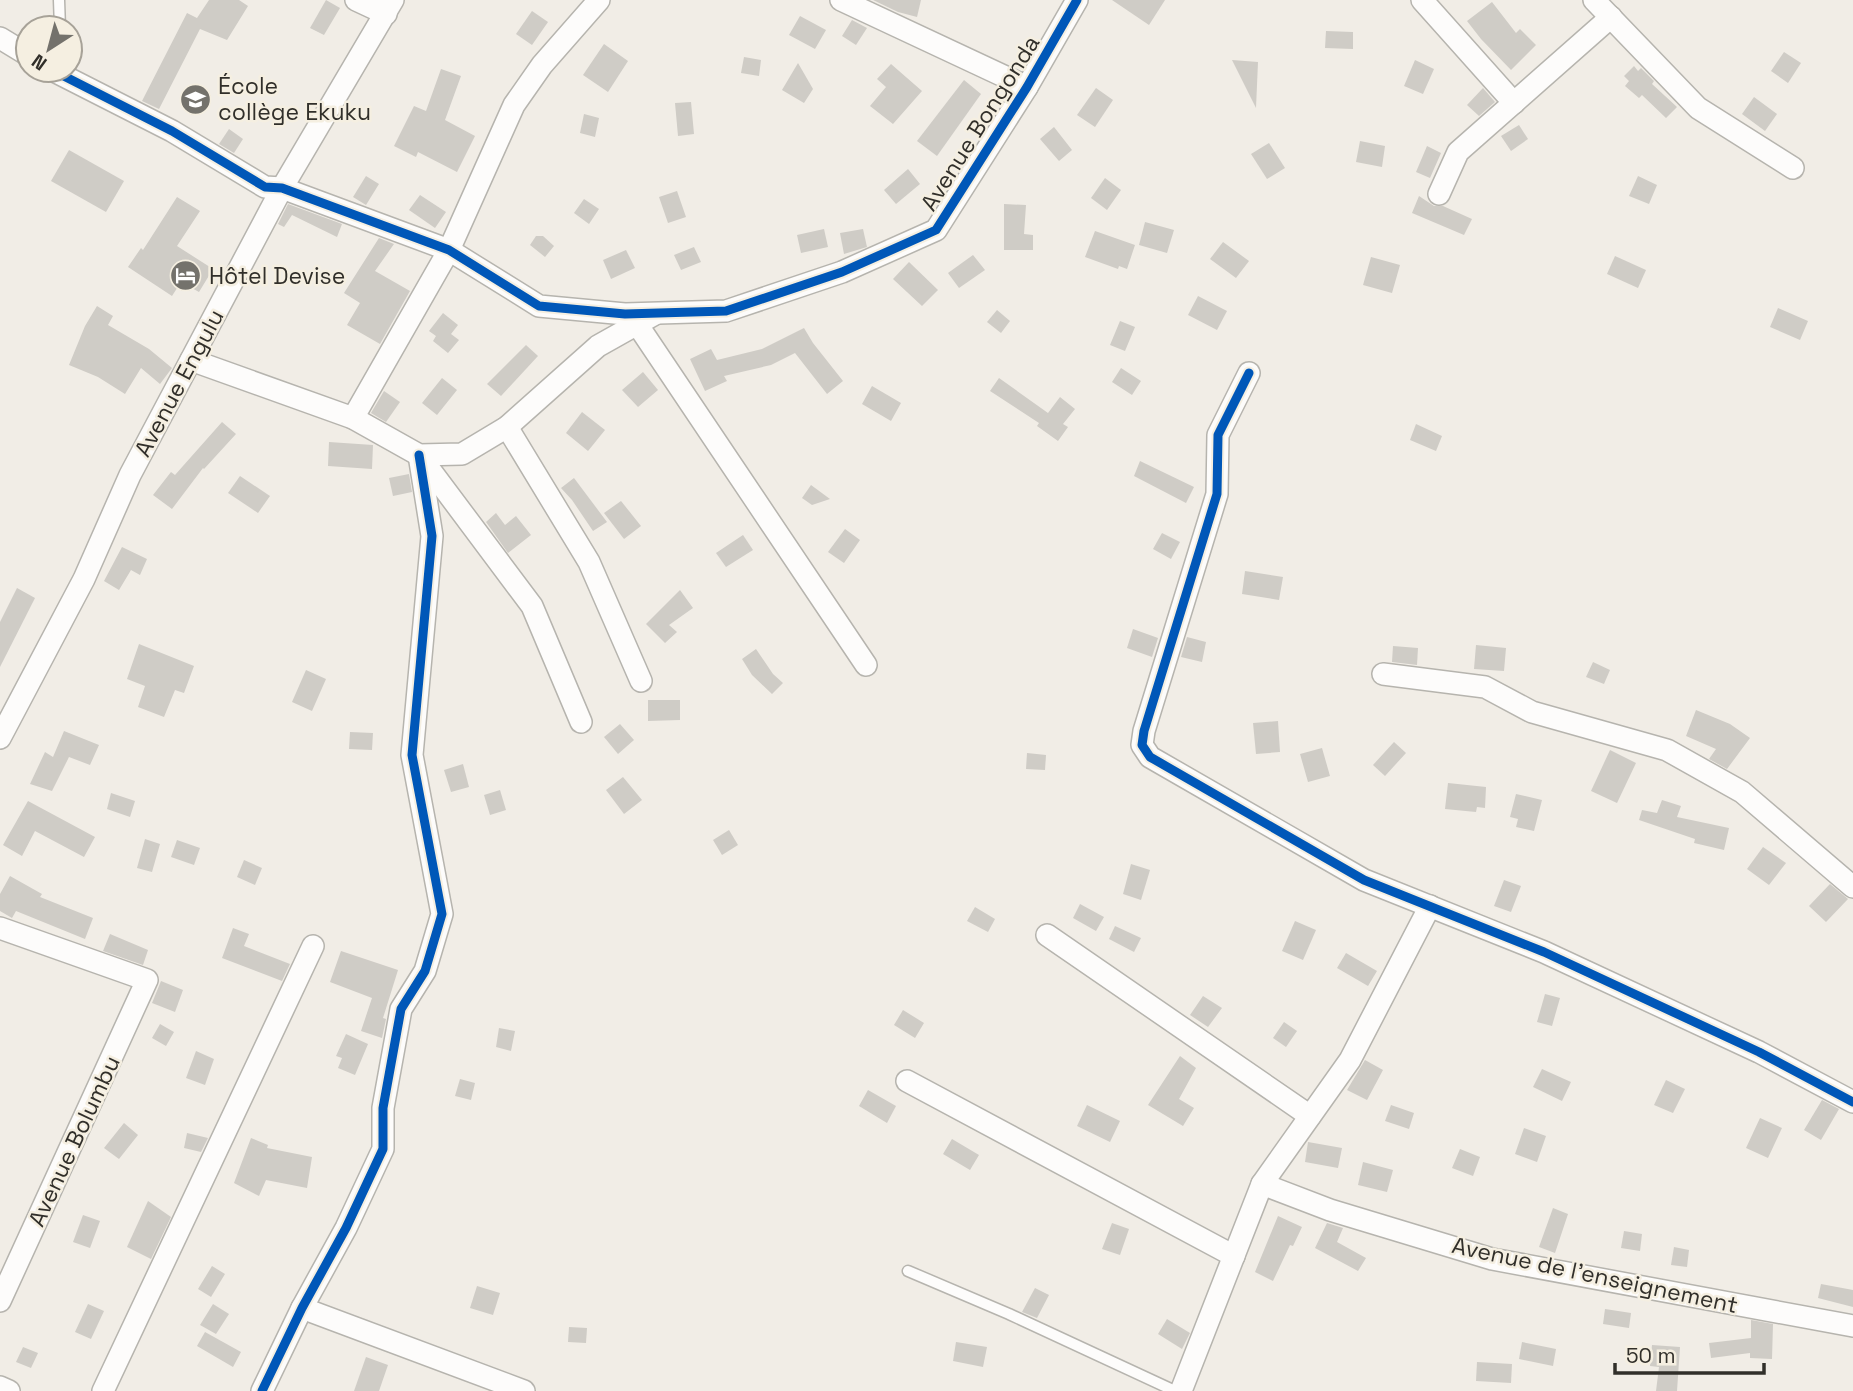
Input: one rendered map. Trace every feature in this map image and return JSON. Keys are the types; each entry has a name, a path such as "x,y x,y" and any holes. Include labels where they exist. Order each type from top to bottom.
{"street":[{"path":"356,0 390,7"},
{"path":"353,418 449,250 514,105 541,65 599,0"},
{"path":"841,0 1027,87"},
{"name":"Avenue Bongonda","path":"657,313 726,312 842,272 936,230 1027,87 1077,0"},
{"path":"1422,0 1514,103"},
{"path":"1594,0 1698,108 1793,168"},
{"name":"Avenue Engulu","path":"0,738 84,579 130,475 282,188 390,7"},
{"path":"1439,194 1458,152 1611,17"},
{"path":"82,84 172,131 265,187 282,188 449,250 539,306 625,314 657,313"},
{"path":"419,454 462,454 507,427 598,346 657,313"},
{"path":"637,324 866,665"},
{"path":"191,360 353,418 419,454 532,606 581,722"},
{"path":"1249,373 1218,435 1217,494 1144,731 1142,745 1150,757 1364,880 1544,952 1759,1052 1853,1102"},
{"path":"507,427 589,562 641,681"},
{"path":"262,1391 302,1308 346,1228 383,1149 383,1108 401,1009 425,971 442,914 412,755 432,536 419,454"},
{"path":"1383,674 1485,687 1532,712 1667,750 1742,792 1853,887"},
{"path":"1181,1391 1262,1184 1350,1060 1430,906"},
{"name":"Avenue Bolumbu","path":"0,928 148,980 0,1301"},
{"path":"1046,935 1310,1116"},
{"path":"103,1391 313,946"},
{"path":"908,1081 1234,1256"},
{"name":"Avenue de l'enseignement","path":"1262,1184 1330,1210 1492,1259 1853,1326"},
{"path":"302,1308 524,1391"},
{"path":"0,1387 9,1391"}],"lane":[{"path":"908,1271 1010,1314 1175,1391"}],"building":[{"path":"209,0 239,0 248,6 227,40 200,29 159,109 142,101 187,13 197,18"},
{"path":"326,0 340,8 324,35 310,28"},
{"path":"873,0 921,0 917,17 898,12"},
{"path":"1112,0 1165,0 1149,25"},
{"path":"1492,2 1516,33 1520,29 1536,45 1511,70 1467,21"},
{"path":"532,11 548,22 532,45 516,34"},
{"path":"800,16 826,30 815,49 789,35"},
{"path":"852,20 867,28 856,45 842,36"},
{"path":"1326,31 1353,32 1353,49 1325,48"},
{"path":"604,44 628,61 608,92 583,75"},
{"path":"1784,52 1801,63 1788,83 1771,71"},
{"path":"744,57 761,60 759,76 741,73"},
{"path":"1232,60 1258,62 1256,108"},
{"path":"1415,60 1434,69 1423,94 1404,86"},
{"path":"798,63 813,89 804,103 782,90"},
{"path":"891,64 922,91 893,124 870,106 886,87 877,79"},
{"path":"1634,66 1638,71 1641,68 1654,81 1652,84 1677,107 1666,118 1642,95 1639,98 1625,86 1629,81 1624,76"},
{"path":"441,69 461,76 445,120 475,136 457,172 418,152 416,157 394,146 414,106 426,111"},
{"path":"964,80 981,94 937,156 917,141"},
{"path":"1096,88 1113,100 1095,127 1077,115"},
{"path":"1483,88 1495,102 1479,116 1467,105"},
{"path":"1754,97 1777,114 1765,131 1742,114"},
{"path":"691,102 694,134 678,136 675,103"},
{"path":"584,114 599,118 595,137 580,133"},
{"path":"1519,125 1528,139 1511,151 1501,136"},
{"path":"1054,127 1072,150 1059,161 1040,139"},
{"path":"229,129 243,139 234,153 219,144"},
{"path":"1360,141 1385,146 1382,167 1356,162"},
{"path":"1269,143 1285,168 1267,179 1251,154"},
{"path":"1427,146 1441,153 1430,178 1416,172"},
{"path":"69,150 124,181 106,212 51,181"},
{"path":"908,169 920,184 896,204 884,190"},
{"path":"366,176 379,184 366,205 353,197"},
{"path":"1638,176 1657,185 1649,204 1629,196"},
{"path":"1105,178 1121,190 1107,210 1091,198"},
{"path":"677,191 686,217 668,223 659,197"},
{"path":"420,195 446,212 435,228 409,210"},
{"path":"1419,196 1434,206 1443,206 1472,219 1464,235 1412,213"},
{"path":"177,197 200,211 177,246 213,269 199,292 181,282 172,296 128,267 141,248 143,250"},
{"path":"584,199 599,209 589,224 574,213"},
{"path":"288,204 342,224 337,237 292,215 284,227 278,224"},
{"path":"1004,204 1026,205 1024,234 1033,235 1033,250 1004,250"},
{"path":"1145,222 1174,230 1167,253 1139,245"},
{"path":"824,229 828,247 801,253 797,235"},
{"path":"863,229 867,247 844,254 840,233"},
{"path":"1095,231 1135,245 1127,269 1119,266 1118,269 1085,257"},
{"path":"536,236 543,236 554,246 545,257 530,245"},
{"path":"379,238 394,244 375,271 410,291 380,344 347,325 360,303 344,293"},
{"path":"1223,242 1249,261 1236,278 1210,259"},
{"path":"694,247 701,262 681,270 674,255"},
{"path":"626,250 635,268 611,279 603,260"},
{"path":"973,255 985,270 959,288 948,273"},
{"path":"1615,256 1646,270 1638,288 1607,274"},
{"path":"1371,257 1400,265 1392,293 1363,285"},
{"path":"909,262 938,290 922,306 893,279"},
{"path":"1198,296 1227,311 1217,330 1188,315"},
{"path":"97,306 113,316 108,325 149,349 172,368 160,384 141,368 125,394 98,377 69,365 85,326"},
{"path":"1778,308 1808,321 1800,340 1770,327"},
{"path":"997,310 1010,321 1001,333 987,322"},
{"path":"443,313 458,325 451,334 459,340 448,353 433,341 436,336 429,331"},
{"path":"1120,321 1135,327 1125,351 1110,345"},
{"path":"804,328 843,381 827,394 795,353 771,365 724,376 727,381 705,391 690,359 711,349 717,360 762,349"},
{"path":"526,345 538,356 501,396 487,384"},
{"path":"1121,368 1141,381 1132,395 1112,382"},
{"path":"643,372 658,390 638,407 622,390"},
{"path":"442,378 457,390 437,415 422,403"},
{"path":"999,378 1048,413 1060,397 1075,409 1063,424 1068,427 1058,441 1037,426 1039,423 990,391"},
{"path":"872,386 901,403 891,421 862,404"},
{"path":"384,391 400,402 386,422 371,413"},
{"path":"582,412 605,430 588,451 566,433"},
{"path":"222,422 236,434 203,468 172,509 153,495 171,472 175,475"},
{"path":"1416,424 1442,436 1436,451 1410,440"},
{"path":"329,442 373,445 372,469 328,466"},
{"path":"1140,461 1194,487 1186,503 1134,476"},
{"path":"409,474 412,492 393,496 389,478"},
{"path":"240,476 270,496 258,513 228,493"},
{"path":"574,478 607,522 593,531 561,488"},
{"path":"811,485 830,499 812,505 802,498"},
{"path":"621,501 641,526 624,539 604,513"},
{"path":"496,513 505,525 516,516 531,535 508,553 486,522"},
{"path":"845,529 860,540 844,563 828,552"},
{"path":"1162,533 1180,542 1171,559 1153,549"},
{"path":"743,535 753,550 726,567 716,553"},
{"path":"122,547 147,559 140,575 131,570 119,590 104,581"},
{"path":"1245,571 1283,577 1279,600 1242,594"},
{"path":"17,588 35,598 0,667 0,622"},
{"path":"680,590 693,608 669,625 677,632 665,643 646,624"},
{"path":"1133,629 1158,638 1152,657 1127,648"},
{"path":"1187,637 1206,642 1202,662 1181,657"},
{"path":"139,644 194,666 184,693 175,690 164,717 138,707 145,686 127,679"},
{"path":"1476,645 1506,648 1504,671 1474,669"},
{"path":"1393,646 1418,648 1417,665 1392,662"},
{"path":"756,649 773,674 783,683 772,694 752,675 742,659"},
{"path":"1593,662 1610,670 1604,684 1586,677"},
{"path":"306,670 326,679 312,711 292,702"},
{"path":"648,700 680,700 680,720 648,721"},
{"path":"1696,710 1730,724 1750,738 1727,769 1709,759 1716,749 1686,736"},
{"path":"1278,721 1280,752 1256,754 1253,723"},
{"path":"620,724 634,740 618,754 604,737"},
{"path":"64,731 99,745 90,765 69,757 52,791 30,784 45,752 53,757"},
{"path":"350,732 373,733 372,750 349,749"},
{"path":"1394,742 1406,753 1385,776 1373,765"},
{"path":"1322,748 1330,776 1308,782 1300,754"},
{"path":"1610,750 1636,763 1617,803 1591,791"},
{"path":"1027,753 1046,755 1045,770 1026,769"},
{"path":"463,764 469,787 451,792 444,770"},
{"path":"623,777 642,800 624,814 606,790"},
{"path":"1448,783 1486,787 1485,808 1477,807 1476,812 1445,809"},
{"path":"500,790 506,810 490,815 484,795"},
{"path":"111,793 135,801 130,817 107,809"},
{"path":"1516,794 1542,800 1534,831 1516,827 1518,819 1510,817"},
{"path":"1662,800 1681,806 1677,817 1729,828 1724,850 1694,843 1695,839 1639,820 1642,810 1657,813"},
{"path":"28,801 95,837 84,857 35,831 22,856 3,845"},
{"path":"729,830 738,845 722,855 713,840"},
{"path":"145,839 160,844 152,872 137,868"},
{"path":"177,840 200,848 194,865 171,857"},
{"path":"1763,847 1786,863 1769,885 1747,869"},
{"path":"244,860 262,868 255,885 237,877"},
{"path":"1131,864 1150,870 1141,900 1123,894"},
{"path":"10,876 42,894 40,897 93,918 85,939 16,911 12,918 0,911 0,894"},
{"path":"1504,880 1521,886 1511,912 1494,906"},
{"path":"1830,884 1848,899 1826,922 1809,906"},
{"path":"1080,904 1104,917 1096,931 1073,918"},
{"path":"975,907 995,919 988,932 967,921"},
{"path":"1295,921 1316,930 1303,960 1282,951"},
{"path":"1115,926 1141,938 1134,952 1109,939"},
{"path":"233,928 249,934 244,946 290,964 282,981 222,958"},
{"path":"110,934 148,950 143,965 103,951"},
{"path":"341,951 398,970 383,1018 386,1019 382,1038 361,1031 372,998 330,982"},
{"path":"1346,953 1377,971 1368,986 1337,968"},
{"path":"161,981 183,990 175,1012 152,1003"},
{"path":"1545,994 1560,998 1552,1026 1537,1022"},
{"path":"1203,996 1222,1008 1208,1027 1190,1015"},
{"path":"903,1010 924,1023 915,1038 894,1025"},
{"path":"1284,1022 1297,1031 1286,1047 1273,1038"},
{"path":"160,1024 174,1032 166,1046 152,1038"},
{"path":"499,1028 515,1031 511,1051 496,1047"},
{"path":"346,1034 368,1044 355,1075 338,1068 342,1058 336,1056"},
{"path":"196,1051 214,1059 205,1085 186,1078"},
{"path":"1180,1056 1196,1068 1179,1099 1194,1108 1183,1126 1148,1105"},
{"path":"1365,1060 1383,1070 1367,1100 1347,1090"},
{"path":"1542,1069 1571,1082 1562,1101 1533,1087"},
{"path":"460,1079 475,1083 471,1100 455,1096"},
{"path":"1666,1080 1685,1089 1673,1113 1654,1105"},
{"path":"868,1090 896,1106 887,1123 859,1106"},
{"path":"1822,1100 1839,1109 1821,1140 1804,1130"},
{"path":"1087,1105 1120,1121 1110,1142 1077,1126"},
{"path":"1391,1105 1414,1113 1409,1129 1385,1121"},
{"path":"1760,1118 1782,1128 1768,1158 1746,1148"},
{"path":"124,1123 138,1135 119,1159 104,1148"},
{"path":"1524,1128 1546,1136 1537,1162 1515,1154"},
{"path":"187,1133 208,1138 201,1152 184,1148"},
{"path":"251,1138 268,1145 267,1148 312,1157 307,1188 266,1180 259,1196 234,1183"},
{"path":"952,1139 979,1155 970,1170 943,1154"},
{"path":"1308,1142 1342,1148 1338,1168 1305,1162"},
{"path":"1460,1149 1480,1157 1473,1176 1452,1168"},
{"path":"1363,1162 1393,1170 1387,1192 1358,1185"},
{"path":"148,1201 171,1217 151,1259 127,1247"},
{"path":"1553,1208 1568,1214 1555,1253 1539,1247"},
{"path":"83,1215 100,1221 90,1248 73,1242"},
{"path":"1278,1216 1302,1227 1273,1281 1255,1272"},
{"path":"1112,1223 1129,1229 1120,1255 1102,1249"},
{"path":"1327,1223 1343,1228 1337,1242 1366,1258 1358,1271 1315,1248"},
{"path":"1624,1231 1642,1234 1640,1251 1621,1248"},
{"path":"1674,1247 1689,1250 1687,1267 1671,1265"},
{"path":"212,1266 225,1274 211,1297 198,1289"},
{"path":"1821,1284 1853,1290 1853,1307 1818,1298"},
{"path":"477,1286 500,1293 493,1315 470,1308"},
{"path":"1035,1288 1049,1295 1037,1318 1022,1312"},
{"path":"88,1304 104,1311 91,1339 75,1332"},
{"path":"213,1304 229,1314 216,1334 200,1325"},
{"path":"1605,1309 1631,1313 1629,1328 1603,1324"},
{"path":"1167,1319 1190,1333 1182,1349 1158,1334"},
{"path":"1751,1320 1773,1324 1772,1359 1750,1358 1750,1353 1711,1358 1709,1343 1751,1338"},
{"path":"569,1327 587,1328 586,1343 568,1342"},
{"path":"205,1332 241,1352 233,1367 197,1346"},
{"path":"956,1342 987,1347 983,1367 953,1361"},
{"path":"1522,1342 1556,1349 1553,1366 1519,1359"},
{"path":"1652,1345 1680,1347 1677,1391 1656,1391 1659,1367 1650,1366"},
{"path":"23,1347 38,1353 31,1368 16,1362"},
{"path":"366,1357 388,1365 379,1391 354,1391"},
{"path":"1477,1362 1512,1364 1511,1383 1476,1381"}],"cycle path":[{"path":"80,84 172,131 265,187 282,188 449,250 539,306 625,314 726,311 842,272 936,230 1027,87 1077,0"},
{"path":"1249,373 1218,435 1217,494 1144,731 1142,745 1150,757 1364,880 1544,952 1759,1052 1853,1102"},
{"path":"262,1391 302,1308 346,1228 383,1149 383,1108 401,1009 425,971 442,914 412,755 432,536 419,455"}],"place":[{"name":"École collège Ekuku","path":"195,99"},
{"name":"Hôtel Devise","path":"186,276"}]}
